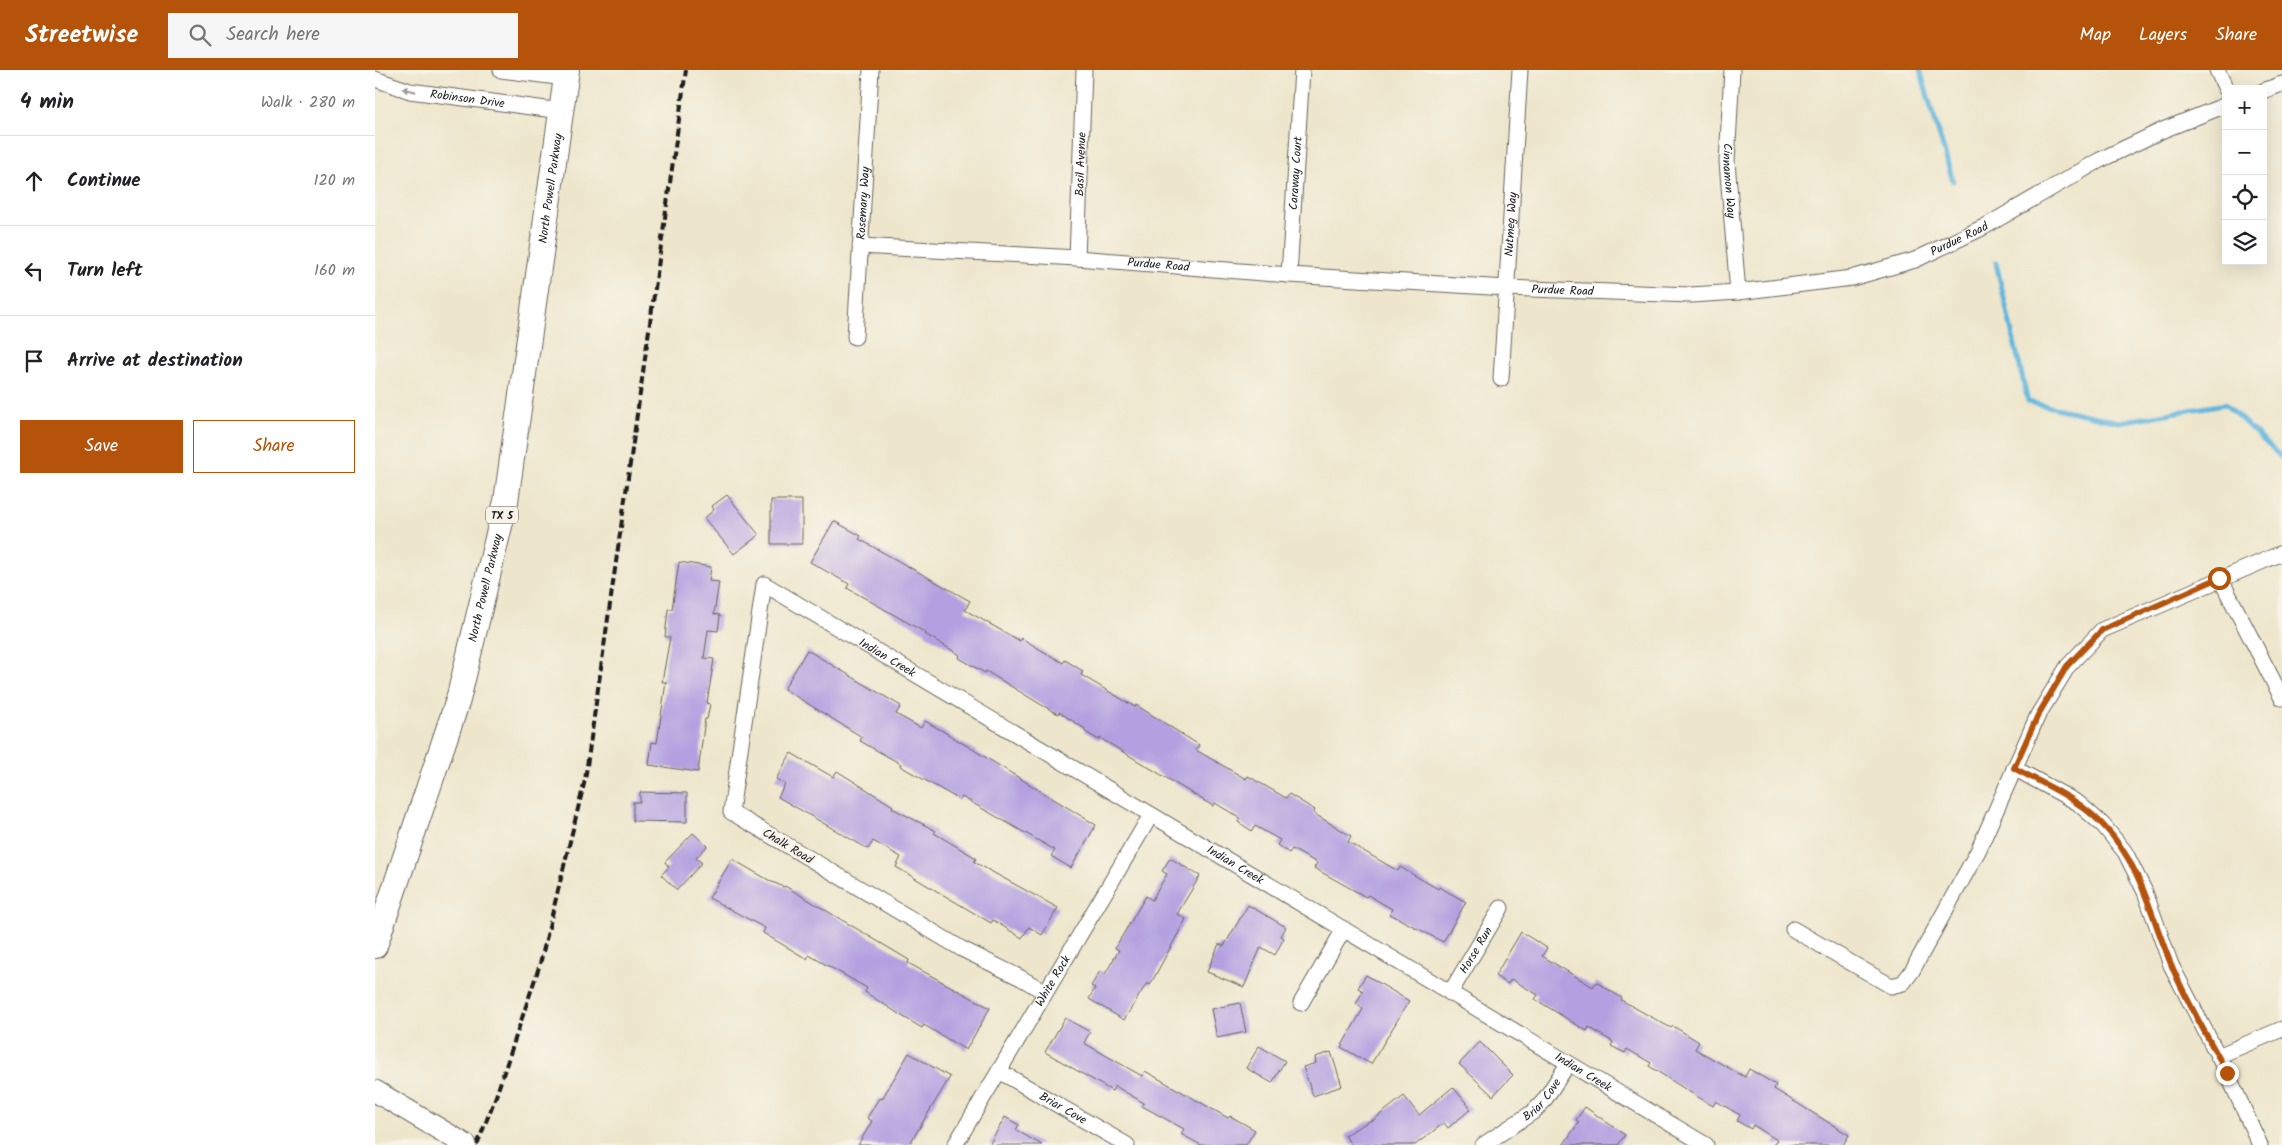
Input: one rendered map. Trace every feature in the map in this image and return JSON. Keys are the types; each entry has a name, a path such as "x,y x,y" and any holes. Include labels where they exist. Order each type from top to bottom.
{"main road":[{"name":"North Powell Parkway","path":"375,946 459,700 506,501 567,74"}],"street":[{"path":"501,70 567,74"},
{"name":"Rosemary Way","path":"855,337 871,70"},
{"name":"Basil Avenue","path":"1077,258 1084,70"},
{"name":"Caraway Court","path":"1289,274 1302,70"},
{"name":"Nutmeg Way","path":"1501,379 1520,70"},
{"name":"Cinnamon Way","path":"1732,70 1727,162 1739,292"},
{"path":"2217,70 2224,85"},
{"name":"Robinson Drive","path":"375,79 410,91 561,112"},
{"path":"2267,90 2282,84"},
{"name":"Purdue Road","path":"860,246 1077,258 1507,288 1691,295 1739,292 1852,278 1915,260 1984,227 2100,160 2163,130 2222,107"},
{"path":"1793,929 1891,986 1903,983 1912,971 1978,851 2038,715 2067,666 2102,630 2219,578 2282,553"},
{"path":"2219,578 2282,698"},
{"name":"Indian Creek","path":"764,584 1706,1145"},
{"name":"Chalk Road","path":"764,584 731,812 962,950 1021,978 1045,992"},
{"path":"2014,768 2078,803 2103,825 2125,852 2145,892 2171,965 2218,1056 2260,1145"},
{"name":"White Rock","path":"955,1145 1151,815"},
{"name":"Horse Run","path":"1450,992 1501,908"},
{"path":"1301,1003 1344,929"},
{"path":"2218,1056 2282,1029"},
{"name":"Briar Cove","path":"1483,1145 1520,1122 1538,1107 1568,1064"},
{"name":"Briar Cove","path":"999,1071 1127,1145"},
{"path":"375,1091 466,1145"}],"building":[{"path":"727,495 759,535 734,554 704,518 714,510 712,506"},
{"path":"771,500 802,500 802,544 771,544"},
{"path":"834,521 861,536 859,539 970,601 965,610 1020,641 1021,638 1063,663 1065,660 1083,671 1081,675 1135,707 1136,705 1199,745 1196,750 1246,779 1248,776 1286,798 1289,794 1315,810 1313,813 1351,836 1348,842 1398,871 1400,867 1438,889 1439,887 1466,902 1443,942 1390,914 1392,909 1368,895 1366,897 1314,868 1317,863 1292,849 1289,853 1277,845 1280,840 1255,826 1252,831 1238,822 1240,818 1215,803 1213,806 1100,738 1099,740 1059,712 1058,714 986,671 985,673 959,658 960,655 926,633 847,588 849,584 810,562"},
{"path":"679,562 711,567 709,581 719,582 714,614 720,615 718,631 708,630 704,658 714,659 707,703 710,704 707,719 705,719 698,772 649,765 652,742 657,743 666,682 662,682 670,637 665,637 668,609 672,609"},
{"path":"807,650 901,706 896,714 921,728 925,721 1096,825 1071,868 1051,856 1055,850 962,797 960,800 900,766 901,764 860,741 862,737 784,689"},
{"path":"791,753 833,777 837,771 893,806 892,808 936,831 934,833 976,858 974,862 1058,908 1042,935 1029,927 1022,938 993,920 991,923 896,867 901,857 873,841 868,849 778,797 785,784 776,779"},
{"path":"640,792 687,793 687,822 633,821 633,802 640,802"},
{"path":"693,833 707,846 696,858 702,863 677,890 661,875 669,867 665,862"},
{"path":"1170,858 1200,876 1177,914 1186,919 1150,985 1147,983 1124,1020 1089,999 1095,988 1091,986 1100,971 1105,974 1119,950 1115,948 1146,896 1152,900 1167,874 1162,871"},
{"path":"732,859 772,882 785,886 909,960 908,963 990,1008 966,1050 924,1025 922,1028 865,992 867,988 809,955 807,959 763,933 765,928 709,898"},
{"path":"1248,905 1286,927 1281,936 1284,938 1275,955 1261,947 1244,987 1207,972 1219,944 1224,946"},
{"path":"1521,932 1547,948 1542,956 1593,987 1596,982 1622,998 1621,1000 1671,1028 1673,1026 1699,1042 1695,1049 1745,1077 1749,1069 1776,1085 1774,1089 1849,1135 1843,1145 1773,1145 1777,1140 1753,1125 1751,1129 1737,1121 1740,1115 1716,1101 1713,1106 1649,1066 1651,1063 1627,1049 1625,1053 1611,1046 1613,1042 1589,1027 1587,1031 1535,999 1538,995 1511,979 1508,984 1495,976"},
{"path":"1366,975 1409,1001 1371,1064 1341,1047 1363,1009 1356,1004 1363,991 1358,988"},
{"path":"1240,1003 1246,1032 1217,1038 1211,1009"},
{"path":"1065,1018 1090,1032 1084,1043 1142,1076 1145,1071 1228,1118 1230,1116 1255,1130 1246,1145 1201,1145 1181,1134 1184,1129 1142,1106 1144,1103 1115,1086 1112,1091 1045,1052"},
{"path":"1480,1042 1513,1075 1493,1096 1459,1064"},
{"path":"1259,1046 1285,1061 1272,1083 1246,1068"},
{"path":"1331,1052 1342,1086 1313,1096 1303,1067 1316,1063 1315,1057"},
{"path":"909,1053 950,1077 909,1145 858,1145 872,1121 867,1118 879,1098 882,1099"},
{"path":"1453,1087 1471,1109 1448,1128 1444,1123 1415,1145 1351,1145 1345,1135 1372,1121 1404,1096 1419,1115"},
{"path":"1585,1107 1625,1135 1618,1145 1563,1145 1579,1122 1576,1120"},
{"path":"1005,1117 1019,1125 1016,1130 1042,1145 989,1145"}],"waterway":[{"path":"1920,70 1953,181"},
{"path":"1996,263 2028,402 2119,422 2225,404 2282,458"}],"railway":[{"path":"477,1145 496,1096 540,964 585,780 686,70"}],"route":[{"path":"2219,578 2102,630 2067,666 2038,715 2014,768 2078,803 2103,825 2125,852 2145,892 2171,965 2227,1073"}]}
